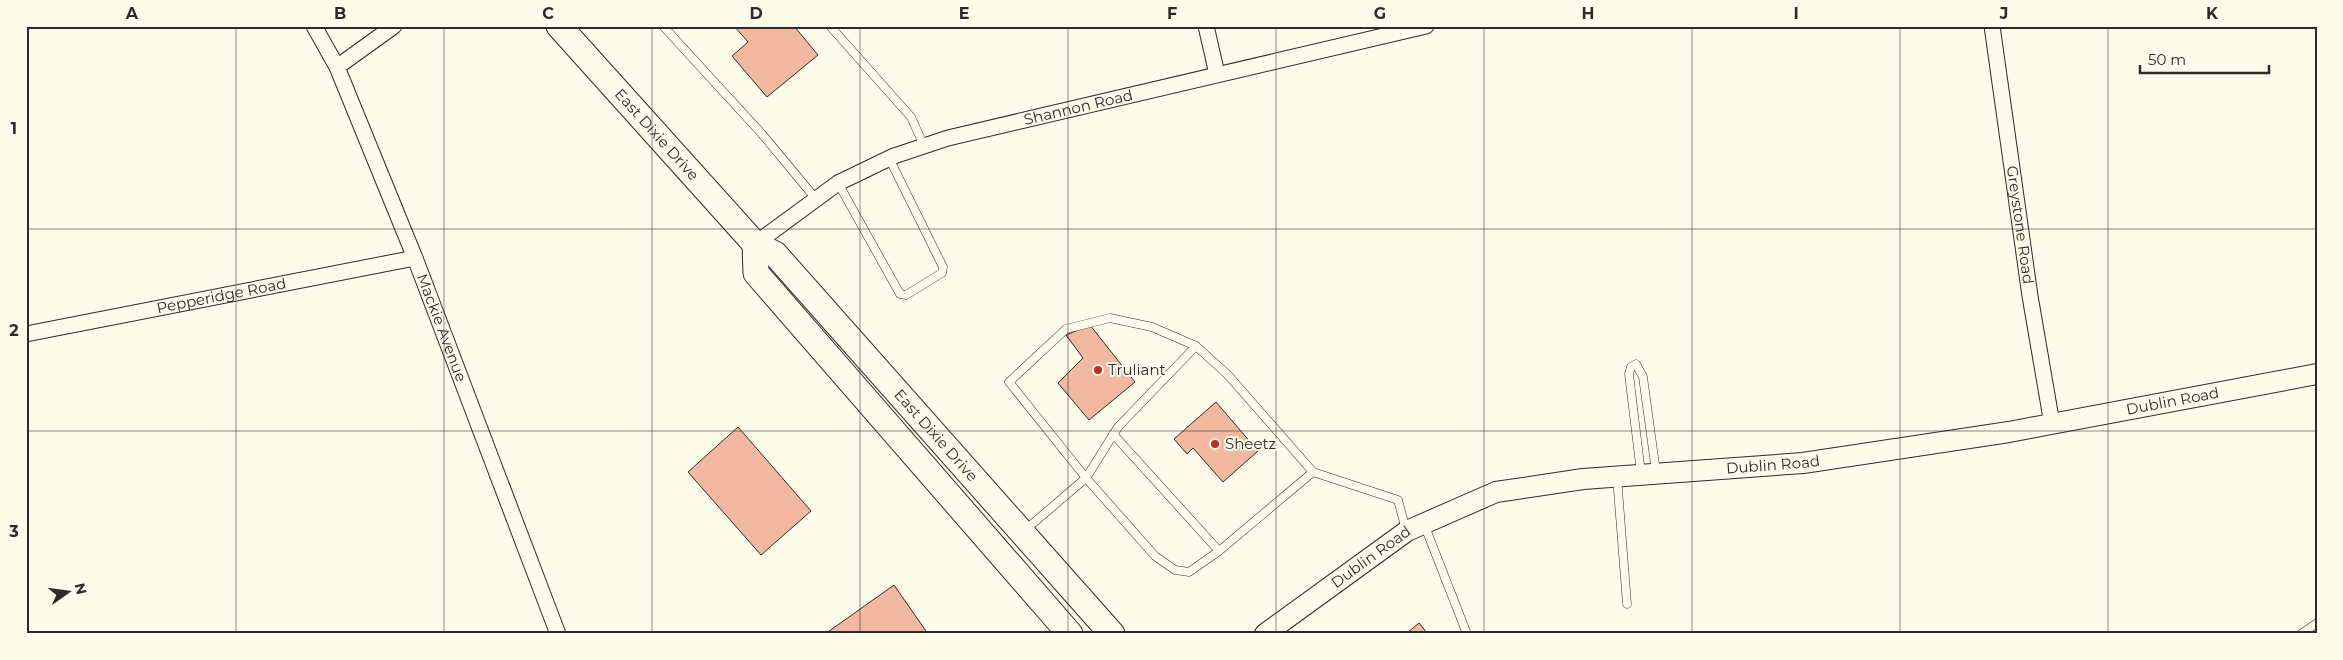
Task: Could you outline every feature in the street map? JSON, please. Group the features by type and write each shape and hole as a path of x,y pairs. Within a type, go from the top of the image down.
{"main road":[{"name":"East Dixie Drive","path":"558,26 755,244 774,254 1112,634"},
{"name":"East Dixie Drive","path":"755,244 756,273 1070,634"}],"street":[{"name":"Mackie Avenue","path":"314,26 337,67 415,258 558,634"},
{"path":"337,67 360,53 394,26"},
{"path":"1206,26 1217,74"},
{"name":"Shannon Road","path":"755,244 838,183 889,158 924,146 1038,115 1426,26"},
{"name":"Greystone Road","path":"1992,26 2030,296 2052,424"},
{"name":"Pepperidge Road","path":"26,334 415,258"},
{"name":"Dublin Road","path":"1265,634 1416,528 1496,492 1583,479 1803,463 2052,424 2317,374"}],"lane":[{"path":"663,26 762,134 816,199"},
{"path":"830,26 911,117 924,146"},
{"path":"838,183 900,294 906,295 942,273 943,267 889,158"},
{"path":"1313,472 1219,551 1189,572 1175,570 1155,556 1086,478 1009,382 1066,329 1110,318 1152,327 1196,346 1228,375 1313,472 1398,500 1416,528 1466,634"},
{"path":"1023,532 1086,478 1114,434 1196,346"},
{"path":"1636,364 1644,377 1649,475 1629,374 1631,367 1636,364"},
{"path":"1114,434 1219,551"},
{"path":"1617,477 1627,604"},
{"path":"2301,634 2317,623"}],"building":[{"path":"734,26 794,26 818,55 767,97 732,56 748,42"},
{"name":"Truliant","path":"1090,325 1135,382 1089,420 1058,383 1083,358 1066,335"},
{"name":"Sheetz","path":"1216,402 1258,451 1223,482 1193,448 1187,454 1174,439"},
{"path":"738,427 811,511 761,555 688,472"},
{"path":"894,585 928,634 825,634"},
{"path":"1419,623 1428,634 1406,634"}],"place":[{"name":"Truliant","path":"1098,370"},
{"name":"Sheetz","path":"1215,444"}]}
